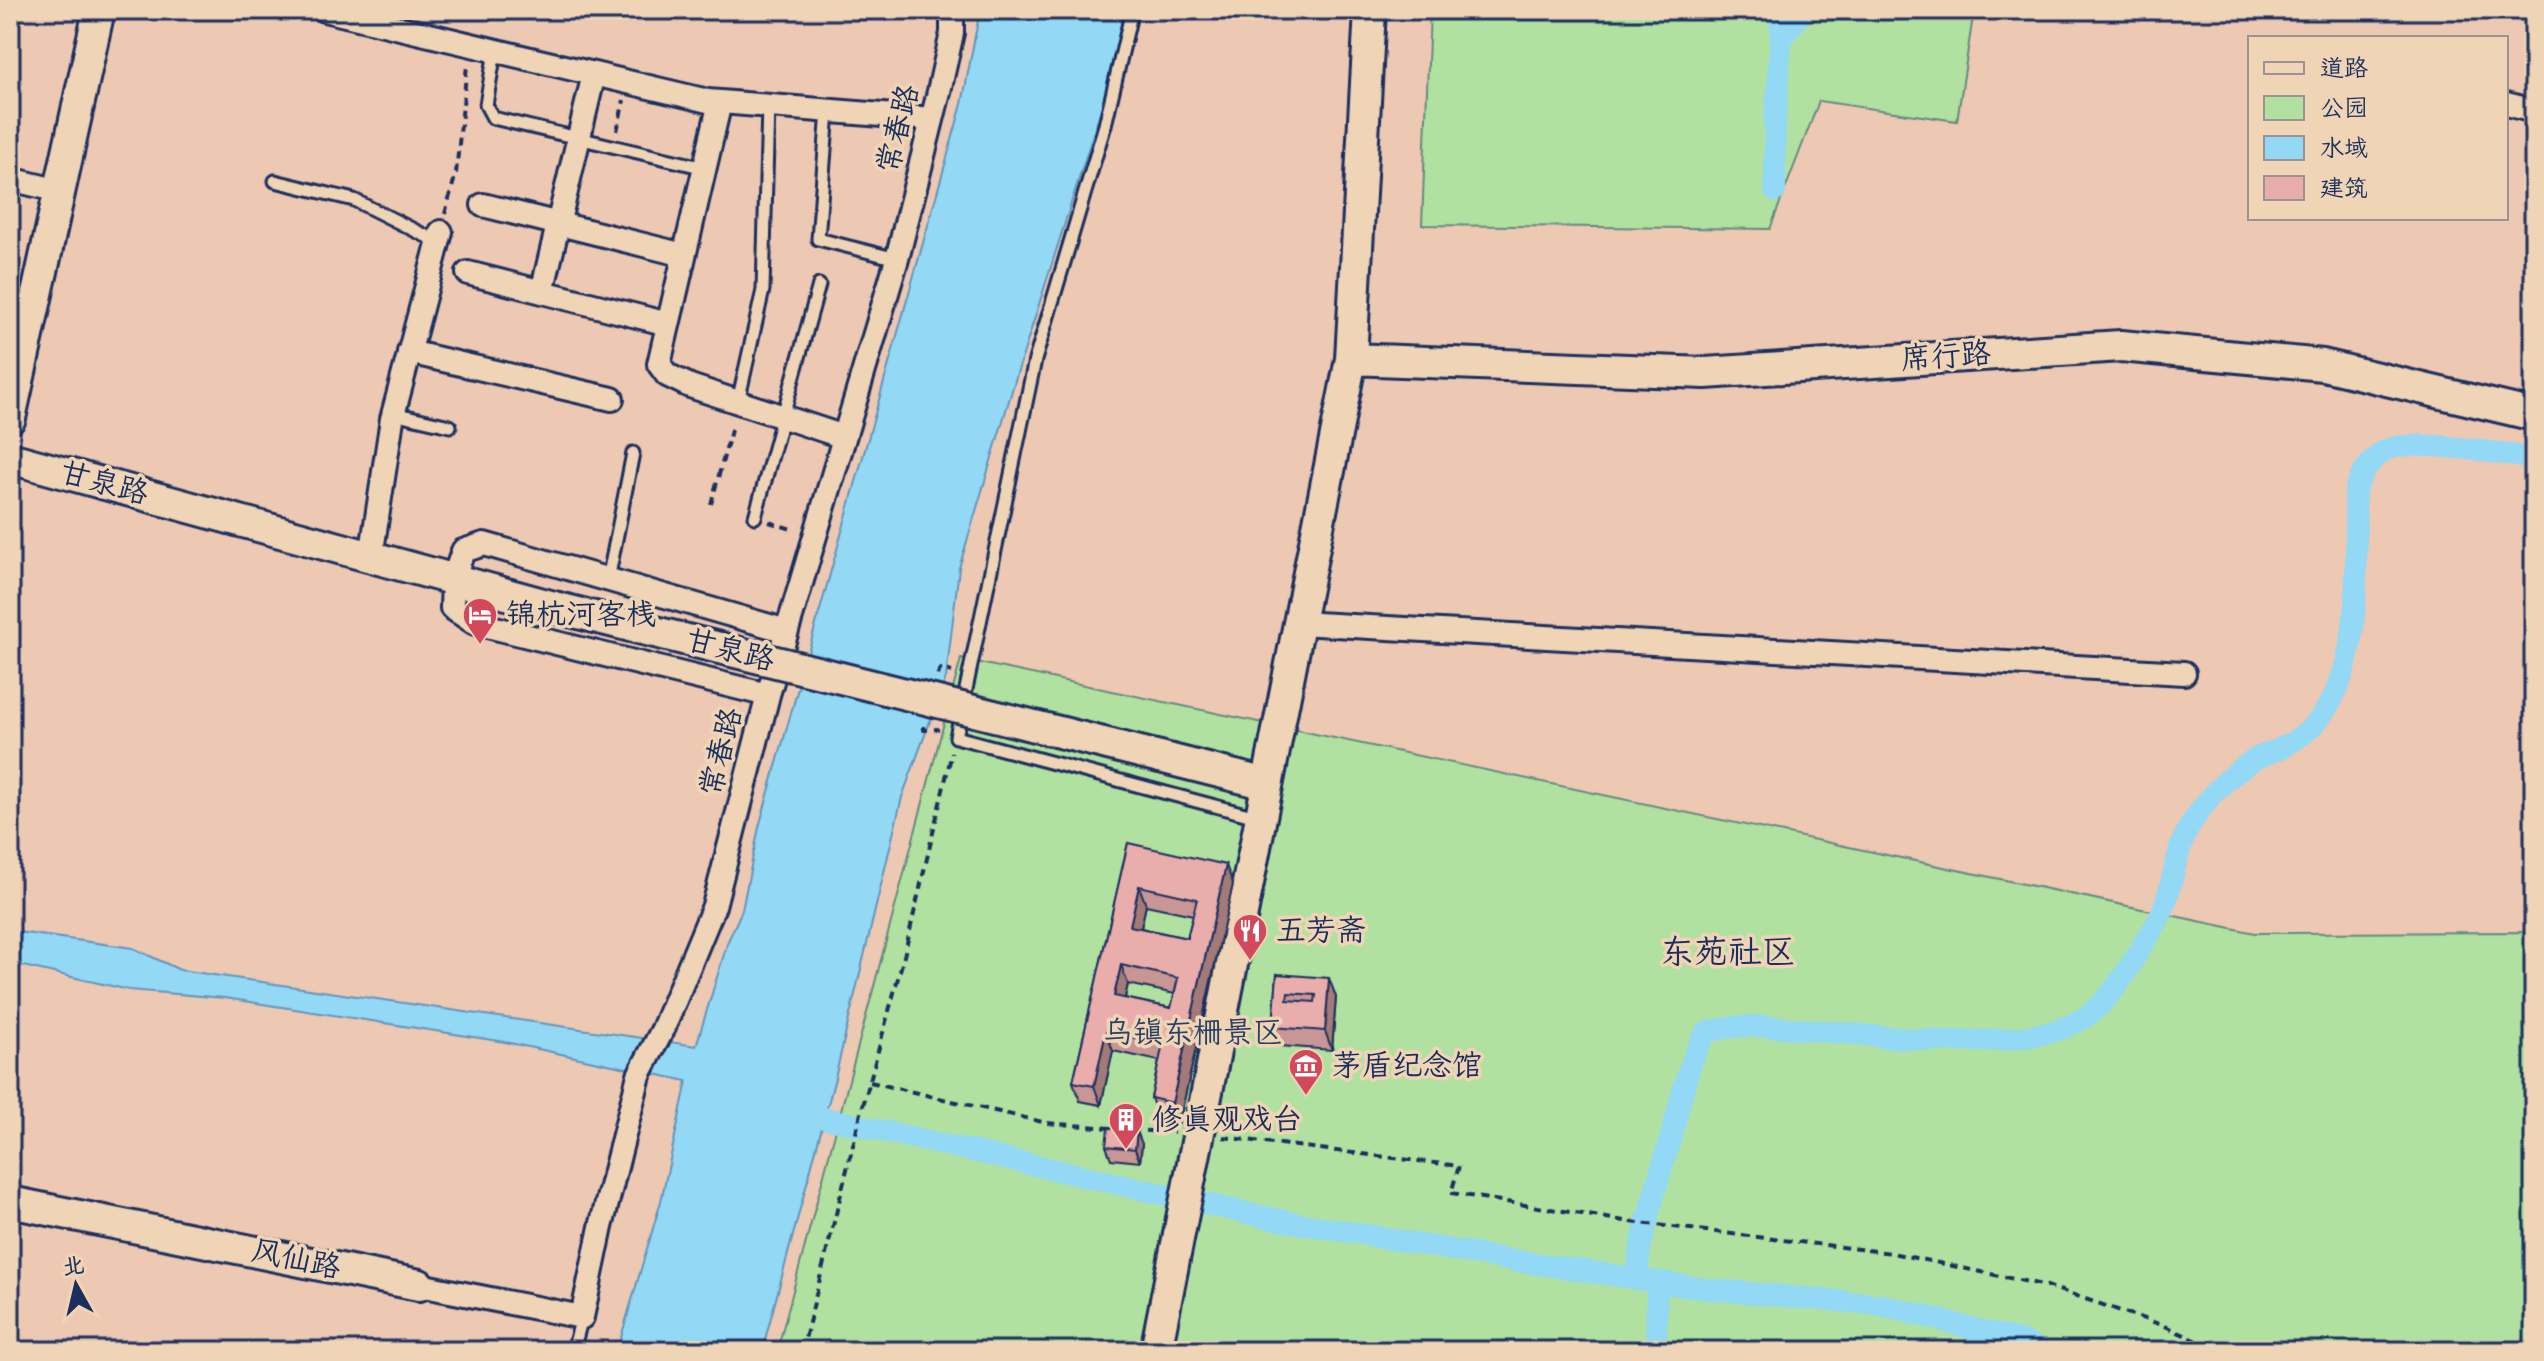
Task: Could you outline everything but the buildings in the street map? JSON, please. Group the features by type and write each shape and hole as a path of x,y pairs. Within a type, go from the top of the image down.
{"street":[{"path":"10,418 24,332 60,191 99,10"},
{"path":"324,10 708,101 932,119"},
{"name":"常春路","path":"582,1317 604,1212 639,1075 663,1029 714,906 768,695 897,259 952,33 952,10"},
{"path":"1156,1351 1351,359 1370,10"},
{"path":"542,292 594,74"},
{"path":"720,102 659,364 667,375 690,386 844,437"},
{"path":"2508,104 2534,111"},
{"path":"10,179 60,191"},
{"path":"483,205 684,255"},
{"path":"371,557 393,413 439,237"},
{"path":"468,273 668,324"},
{"name":"席行路","path":"1351,359 1705,373 2121,346 2323,365 2534,415"},
{"path":"409,352 612,399"},
{"name":"甘泉路","path":"10,458 554,607 1267,784"},
{"path":"768,695 475,623 452,608 453,580 463,551 484,544 787,631"},
{"path":"1299,623 2184,673"},
{"name":"风仙路","path":"10,1202 582,1317"}],"lane":[{"path":"1132,10 1105,125 1035,360 956,737 1261,818"},
{"path":"495,51 486,105 493,118 705,168"},
{"path":"738,402 763,290 768,106"},
{"path":"828,111 818,239 897,259"},
{"path":"275,181 354,200 439,237"},
{"path":"755,517 819,285"},
{"path":"393,413 450,426"},
{"path":"608,581 633,453"},
{"path":"573,1351 582,1317"}],"path":[{"path":"439,237 456,173 468,44"},
{"path":"614,146 628,82"},
{"path":"711,504 738,402"},
{"path":"755,517 815,536"},
{"path":"802,1351 904,956 956,737"},
{"path":"870,1082 1047,1123 1198,1134 1459,1166 1451,1193 1631,1222 1892,1253 2047,1286 2165,1326 2219,1351"}],"green space":[{"path":"1430,10 1974,10 1957,121 1819,101 1770,229 1422,225"},
{"name":"乌镇东栅景区","path":"961,659 2255,933 2534,932 2534,1351 777,1351"}],"water":[{"path":"980,10 1126,10 1109,100 1101,109 959,568 946,678 902,797 834,1082 762,1351 617,1351 661,1201 687,1081 505,1042 225,998 129,990 10,963 10,931 133,948 180,970 696,1046 728,941 742,910 759,827 962,104"}],"waterway":[{"path":"1775,191 1780,10"},
{"path":"1781,40 1804,10"},
{"path":"1636,1279 1646,1225 1685,1082 1706,1032 1763,1026 1965,1041 2050,1032 2081,1020 2114,990 2157,922 2182,842 2205,804 2243,767 2302,735 2333,698 2345,667 2354,618 2355,491 2370,464 2384,451 2412,446 2456,448 2534,459"},
{"path":"798,1112 1269,1218 1510,1260 1706,1289 1882,1305 2024,1342 2044,1351"},
{"path":"1656,1351 1657,1282"}],"place":[{"name":"锦杭河客栈","path":"480,646"},
{"name":"五芳斋","path":"1250,962"},
{"name":"茅盾纪念馆","path":"1306,1097"},
{"name":"修真观戏台","path":"1126,1151"}],"district":[{"name":"东苑社区","path":"1728,953"}]}
